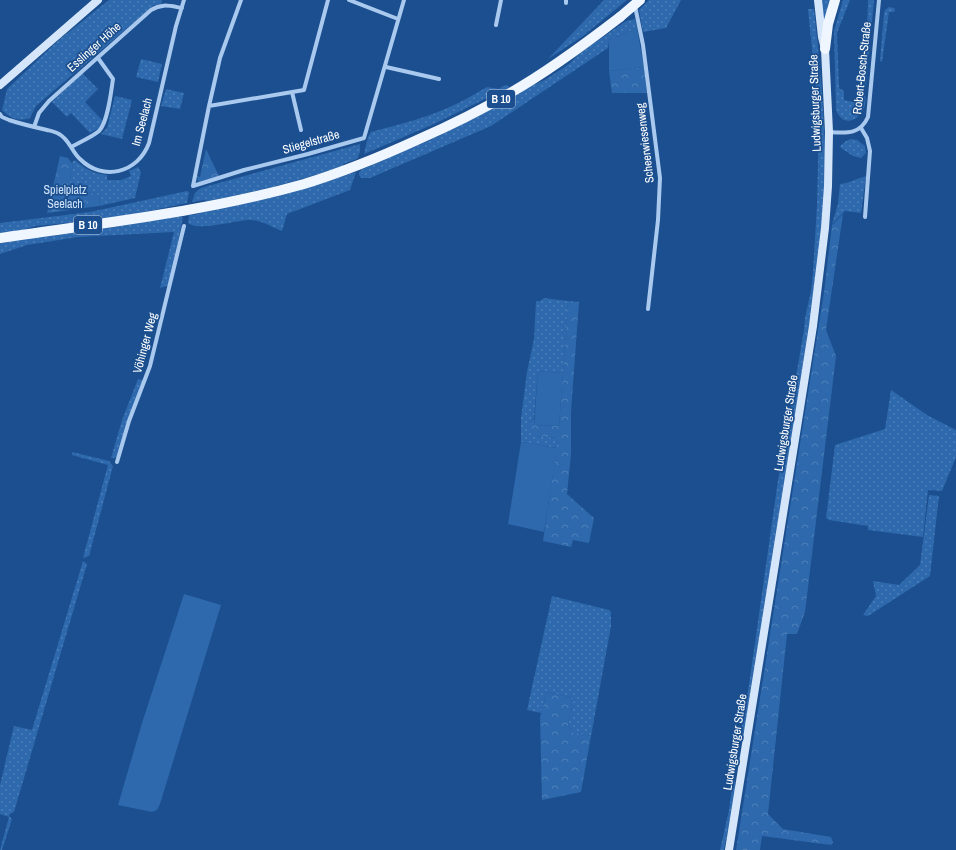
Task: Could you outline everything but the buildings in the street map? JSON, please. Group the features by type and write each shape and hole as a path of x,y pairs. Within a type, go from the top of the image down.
{"main road":[{"path":"0,85 98,0"},
{"name":"B 10","path":"0,238 200,208 261,195 305,183 370,161 394,152 466,118 510,93 556,64 620,17 640,0"},
{"name":"Ludwigsburger Straße","path":"729,849 812,326 825,228 830,132 824,49 818,0"},
{"path":"824,49 828,24 835,0"}],"street":[{"name":"Im Seelach","path":"0,114 5,119 59,134 71,146 81,160 92,169 113,172 129,168 142,157 149,143 184,0"},
{"path":"241,0 220,58 209,106 304,90 328,0"},
{"path":"349,0 398,19"},
{"name":"Stiegelstraße","path":"209,106 193,186 244,170 364,138 386,67 404,0"},
{"path":"496,25 501,0"},
{"name":"Scheerwiesenweg","path":"634,0 643,45 660,178 658,220 648,309"},
{"name":"Robert-Bosch-Straße","path":"830,132 853,132 861,128 868,117 879,0"},
{"name":"Esslinger Höhe","path":"34,127 42,108 152,10 158,6 182,8"},
{"path":"71,146 99,131 105,121 113,79 98,58"},
{"path":"386,67 439,79"},
{"path":"292,92 301,130"},
{"path":"861,128 867,138 870,151 865,217"},
{"name":"Vöhinger Weg","path":"117,462 129,421 150,366 184,226"}],"green space":[{"path":"109,0 162,0 161,4 154,5 36,106 30,118 22,120 11,117 5,113 2,110 7,89 60,39"},
{"path":"604,0 627,0 583,36 548,59"},
{"path":"649,0 681,0 666,28 643,32 639,10"},
{"path":"818,0 835,0 825,49"},
{"path":"843,0 850,0 837,33 839,88 844,91 844,100 862,104 864,93 866,100 861,113 857,118 851,120 846,120 840,117 836,110 834,31"},
{"path":"868,0 874,0 865,85"},
{"path":"889,7 894,8 895,10 894,12 889,12 882,62 880,61 884,13"},
{"path":"808,9 814,9 821,80 825,152 824,198 819,261 746,725 740,741 735,776 735,795 724,850 720,850 729,810 736,759 749,685 778,480 813,272 817,205 819,121"},
{"path":"635,19 637,28 609,40 608,48 491,126 370,178 361,178 359,175 359,172 363,169 439,136 531,86 545,80 569,64 580,53 626,21"},
{"path":"637,28 644,67 609,71 609,40"},
{"path":"141,59 162,64 158,82 136,77"},
{"path":"644,67 647,93 612,93 609,71"},
{"path":"82,73 98,89 85,102 103,121 99,128 90,133 71,113 67,117 52,102"},
{"path":"505,85 509,86 509,88 434,124 364,154 368,137 371,132 435,113 458,103 487,87 499,89"},
{"path":"166,89 184,93 180,109 161,106"},
{"path":"115,96 132,100 122,139 101,134 107,128"},
{"path":"851,139 857,140 865,146 866,153 861,158 853,156 841,148 840,146"},
{"path":"360,144 360,152 357,159 343,164 343,166 293,182 225,198 192,202 195,193 201,188"},
{"path":"206,149 219,176 198,182 197,176 200,177"},
{"name":"Spielplatz Seelach","path":"60,156 68,158 73,165 69,184 100,196 99,206 47,213"},
{"path":"75,160 82,166 98,174 107,175 107,180 121,180 131,176 129,171 138,167 141,172 135,198 99,206 100,196 69,184 73,165 71,163"},
{"path":"356,172 350,190 287,214 282,231 254,220 243,220 209,226 193,225 188,223 189,215 199,214 199,212 278,195"},
{"path":"866,176 861,213 845,211 832,224 838,204 840,184"},
{"path":"187,191 189,192 187,203 134,214 78,222 35,226 23,230 0,234 0,223 90,212"},
{"path":"843,214 826,330 836,356 805,612 797,634 787,634 768,814 783,829 831,837 833,843 831,845 762,836 760,850 736,850 824,292 832,225"},
{"path":"169,217 183,217 169,285 160,288 174,232 78,237 27,245 0,254 0,242"},
{"path":"544,298 568,301 563,373 538,371 534,418 529,423 529,430 535,436 558,438 557,448 521,442 521,418 527,372 534,339 536,301 540,301"},
{"path":"568,301 579,302 571,412 571,454 567,494 594,518 589,543 573,540 571,547 543,541 558,438 535,436 528,430 529,423 534,418 534,425 559,426"},
{"path":"538,371 563,373 559,426 534,425"},
{"path":"138,379 143,380 129,416 117,457 111,458 122,420"},
{"path":"891,390 927,415 956,430 956,457 942,491 928,490 923,537 868,530 868,526 829,520 826,518 835,445 885,429"},
{"path":"521,442 557,448 544,532 508,524"},
{"path":"72,452 109,461 113,466 89,556 83,558 108,465 72,455"},
{"path":"929,495 939,496 930,576 868,616 863,615 876,596 873,581 899,585 920,565"},
{"path":"83,561 87,564 14,812 9,816 12,819 2,850 0,850 9,817 0,814 0,785 14,726 32,730"},
{"path":"184,594 221,605 160,804 157,810 152,812 118,805 142,723"},
{"path":"552,596 609,610 611,612 611,626 591,736 572,732 568,725 574,698 547,692 541,713 527,710"},
{"path":"547,692 574,698 568,725 572,732 591,736 581,792 542,800 540,717"}]}
